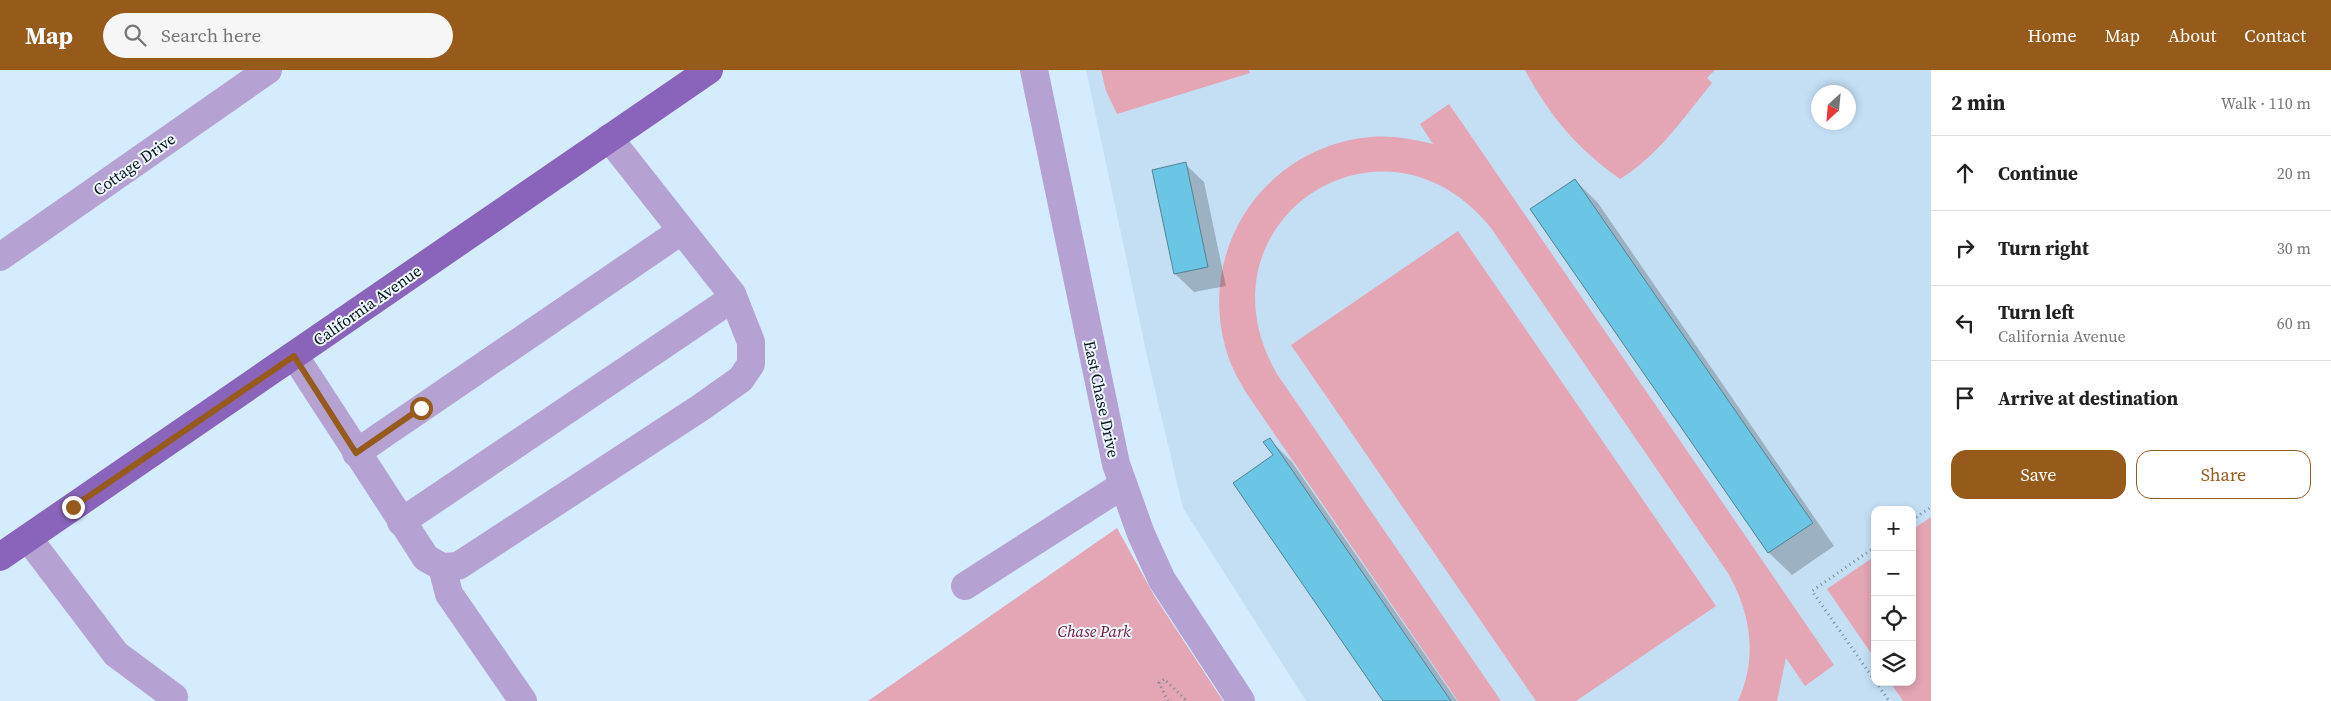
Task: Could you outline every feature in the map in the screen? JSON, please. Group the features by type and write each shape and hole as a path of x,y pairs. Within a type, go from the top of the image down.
{"main road":[{"name":"California Avenue","path":"0,557 709,70"}],"street":[{"name":"Cottage Drive","path":"2,252 268,70"},
{"name":"East Chase Drive","path":"1034,70 1116,464 1140,534 1162,580 1241,701"},
{"path":"294,356 426,558 442,567 458,566 741,379 751,364 751,342 733,298 609,138"},
{"path":"356,453 681,231"},
{"path":"401,522 733,298"},
{"path":"965,586 1123,485"},
{"path":"28,538 116,654 173,699"},
{"path":"442,567 449,594 523,701"}],"path":[{"path":"1916,517 1931,507"},
{"path":"1871,550 1812,591 1871,675"},
{"path":"1168,701 1159,683 1164,679 1187,701"},
{"path":"1878,686 1889,701"}],"shaded area":[{"path":"1086,70 1931,70 1931,701 1306,701 1183,508 1149,365"}],"green space":[{"path":"1101,70 1249,70 1250,73 1117,114 1106,91"},
{"path":"1525,70 1715,70 1707,78 1712,83 1670,135 1634,170 1620,179 1591,155 1566,130 1544,102"},
{"path":"1449,104 1834,665 1805,686 1786,658 1777,701 1738,701 1748,668 1749,636 1742,604 1728,573 1491,228 1447,189 1400,173 1353,175 1311,194 1278,226 1259,268 1257,319 1277,374 1501,701 1458,701 1247,394 1234,371 1225,346 1219,310 1221,275 1231,242 1246,211 1268,185 1294,163 1326,147 1361,138 1379,136 1406,138 1433,144 1420,124"},
{"path":"1458,231 1716,606 1576,701 1536,701 1291,345"},
{"path":"1931,517 1931,701 1903,701 1893,686 1916,686 1916,527"},
{"name":"Chase Park","path":"1117,528 1155,597 1223,701 868,701"},
{"path":"1871,559 1871,653 1827,589"}],"building":[{"path":"1186,162 1208,267 1174,274 1152,170"},
{"path":"1575,179 1813,523 1768,553 1530,209"},
{"path":"1270,438 1451,701 1383,701 1233,483 1273,455 1263,442"}],"route":[{"path":"73,507 294,356 356,453 421,408"}]}
